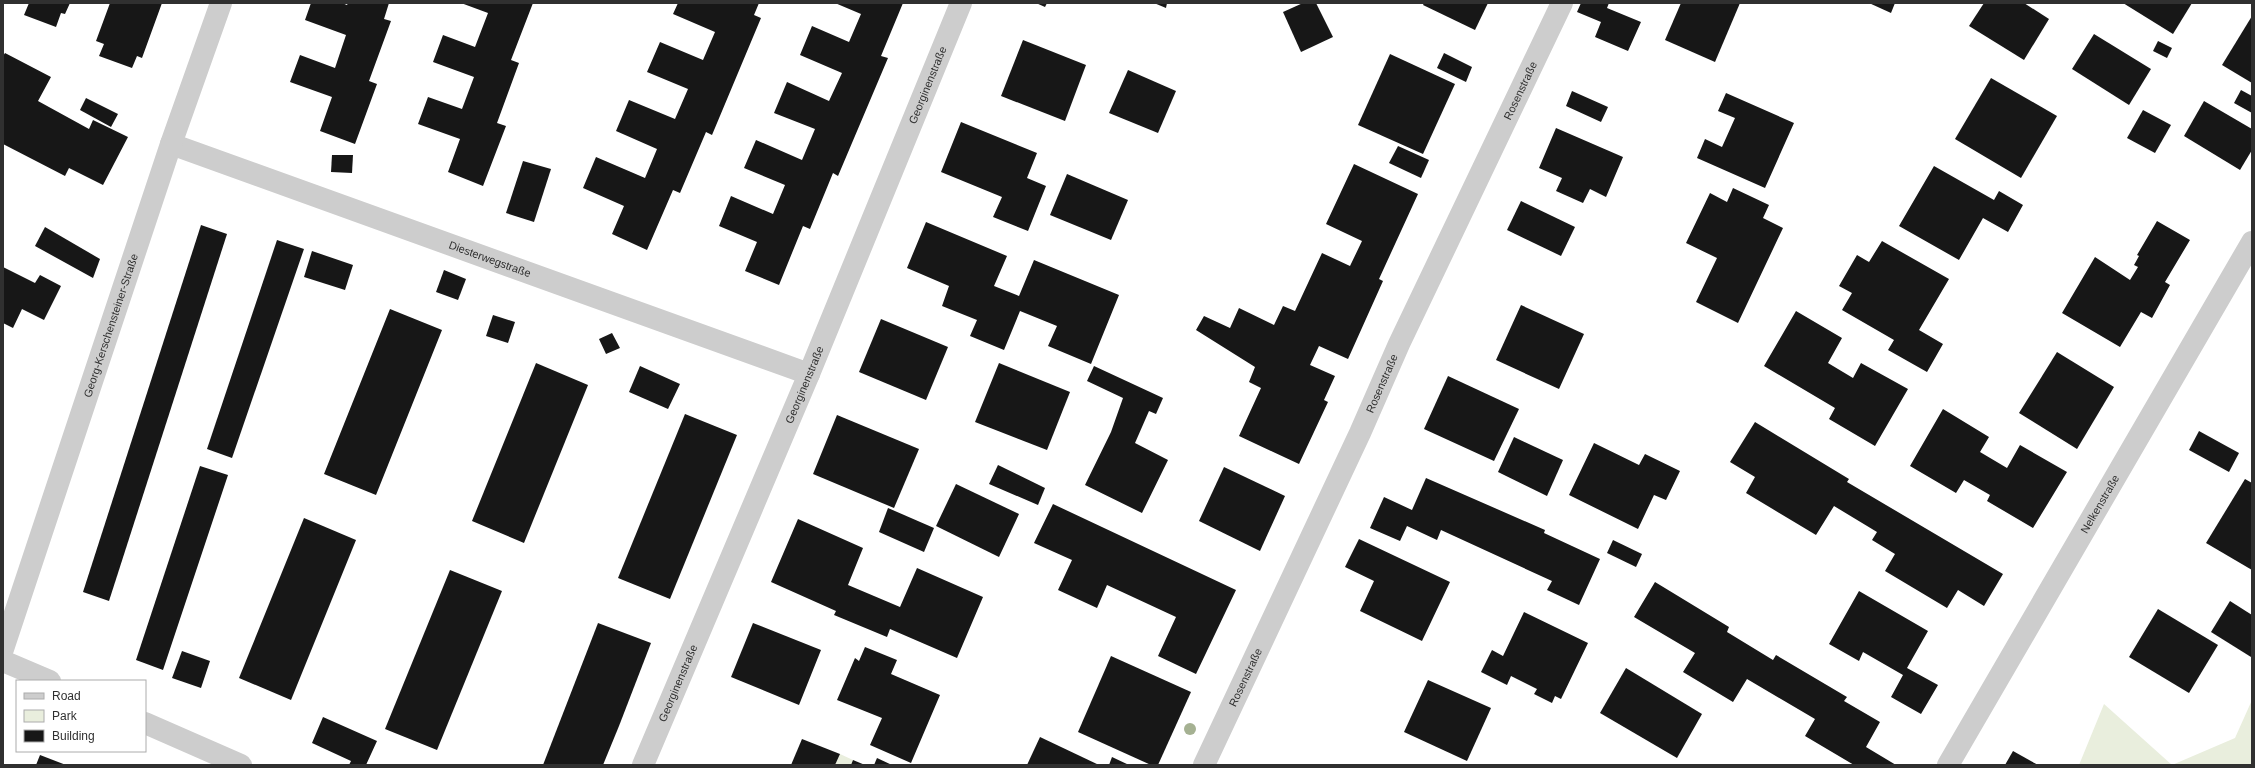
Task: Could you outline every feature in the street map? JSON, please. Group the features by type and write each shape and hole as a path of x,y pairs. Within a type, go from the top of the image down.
{"street":[{"name":"Georg-Kerschensteiner-Straße","path":"3,649 8,612 221,3"},
{"name":"Georginenstraße","path":"643,765 809,374 960,3"},
{"name":"Rosenstraße","path":"1204,765 1360,433 1399,344 1562,3"},
{"name":"Diesterwegstraße","path":"171,144 809,374"},
{"name":"Nelkenstraße","path":"1948,765 2252,242"},
{"path":"3,660 48,680"},
{"path":"146,723 241,765"}],"green space":[{"path":"2252,700 2252,765 2172,765 2235,738"},
{"path":"2104,704 2172,765 2079,765"},
{"path":"840,754 853,760 851,765 835,765"}],"building":[{"path":"29,3 70,3 65,14 61,13 56,27 24,15"},
{"path":"110,3 162,3 142,58 137,56 132,68 99,56 104,44 96,41"},
{"path":"311,3 342,3 347,5 348,3 389,3 384,19 391,21 369,81 377,84 355,144 320,131 332,97 290,82 300,55 335,68 346,35 305,20"},
{"path":"461,3 533,3 511,60 519,63 497,123 506,126 483,186 448,172 460,139 418,124 428,97 462,109 474,77 433,62 443,35 475,47 488,13"},
{"path":"678,3 759,3 754,15 761,18 712,135 706,132 680,193 673,190 647,250 612,234 624,206 583,188 596,157 645,178 657,149 616,131 629,100 675,119 688,89 647,72 660,42 703,60 715,32 673,14"},
{"path":"835,3 903,3 881,56 888,58 838,176 833,173 810,229 803,226 779,285 745,271 757,242 719,226 731,196 773,214 785,185 744,168 756,140 802,160 815,129 774,113 787,82 829,101 842,73 800,55 812,26 849,42 861,14"},
{"path":"1036,3 1047,3 1045,7"},
{"path":"1154,3 1167,3 1166,8"},
{"path":"1303,3 1316,3 1333,37 1301,52 1283,12"},
{"path":"1424,3 1488,3 1475,30 1423,5"},
{"path":"1581,3 1609,3 1607,8 1641,22 1628,51 1595,37 1601,22 1577,12"},
{"path":"1681,3 1740,3 1715,62 1665,40"},
{"path":"1869,3 1895,3 1891,13"},
{"path":"1984,3 2024,3 2049,19 2024,60 1969,26"},
{"path":"2123,3 2192,3 2173,34"},
{"path":"2252,16 2252,83 2222,65"},
{"path":"2094,34 2151,69 2129,105 2072,69"},
{"path":"1023,40 1086,65 1065,121 1001,96"},
{"path":"2158,41 2172,48 2167,58 2153,51"},
{"path":"5,53 51,77 38,101 89,129 93,120 128,137 103,185 69,168 65,176 3,144 3,56"},
{"path":"1444,53 1472,67 1466,82 1437,68"},
{"path":"1390,54 1455,84 1423,154 1358,125"},
{"path":"1128,70 1176,91 1158,133 1109,113"},
{"path":"1991,78 2057,116 2021,178 1955,139"},
{"path":"2241,90 2252,96 2252,113 2234,103"},
{"path":"1572,91 1608,107 1601,122 1566,106"},
{"path":"1726,93 1794,123 1765,188 1697,158 1705,139 1722,147 1735,118 1718,111"},
{"path":"86,98 118,114 111,127 80,110"},
{"path":"2204,101 2252,129 2252,150 2240,170 2184,136"},
{"path":"2143,110 2171,125 2155,153 2127,138"},
{"path":"961,122 1037,153 1027,178 1046,186 1028,231 993,217 1002,197 941,172"},
{"path":"1556,128 1623,157 1606,197 1590,189 1583,203 1556,191 1562,178 1539,168"},
{"path":"1398,146 1429,160 1421,178 1389,163"},
{"path":"332,155 353,155 352,173 331,172"},
{"path":"523,161 551,169 534,222 506,213"},
{"path":"1354,164 1418,194 1379,279 1383,281 1348,359 1319,346 1310,365 1335,376 1324,400 1328,402 1299,464 1239,436 1261,388 1249,382 1255,367 1196,330 1204,316 1230,328 1239,308 1274,325 1283,306 1295,311 1322,253 1350,266 1362,241 1326,224"},
{"path":"1934,166 1994,200 1999,191 2023,205 2008,232 1983,218 1959,260 1899,226"},
{"path":"1067,174 1128,200 1111,240 1050,215"},
{"path":"1733,188 1769,205 1763,218 1783,228 1738,323 1696,302 1717,258 1686,243 1710,193 1727,202"},
{"path":"1521,201 1575,227 1561,256 1507,230"},
{"path":"2157,221 2190,240 2165,282 2170,285 2152,318 2141,312 2120,347 2062,313 2095,257 2130,280 2138,267 2134,265 2139,256 2137,255"},
{"path":"926,222 1007,256 994,286 1019,296 1034,260 1119,295 1091,364 1048,346 1057,326 1020,311 1004,350 970,336 977,320 942,306 949,286 907,268"},
{"path":"201,225 227,234 109,601 83,592"},
{"path":"45,227 100,259 93,278 35,246"},
{"path":"277,240 304,249 232,458 207,449"},
{"path":"1882,241 1949,279 1919,330 1943,344 1927,372 1888,350 1894,340 1842,310 1852,293 1839,286 1857,255 1869,262"},
{"path":"312,251 353,265 345,290 304,277"},
{"path":"3,267 35,283 40,275 61,286 44,320 22,309 13,328 3,323"},
{"path":"444,270 466,279 458,300 436,292"},
{"path":"1521,305 1584,334 1559,389 1496,360"},
{"path":"390,309 442,330 376,495 324,474"},
{"path":"1796,311 1842,338 1828,363 1853,378 1861,363 1908,389 1875,446 1829,419 1835,408 1764,366"},
{"path":"493,315 515,322 508,343 486,336"},
{"path":"881,319 948,347 926,400 859,372"},
{"path":"612,333 620,348 606,354 599,339"},
{"path":"2057,352 2114,387 2077,449 2019,413"},
{"path":"536,363 588,385 524,543 472,521"},
{"path":"999,363 1070,392 1047,450 975,422"},
{"path":"640,366 680,384 668,409 629,392"},
{"path":"1094,366 1163,398 1156,414 1149,411 1135,443 1168,460 1142,513 1085,485 1111,432 1123,398 1087,381"},
{"path":"1448,376 1519,409 1494,461 1424,429"},
{"path":"1943,409 1989,437 1980,452 2007,468 2020,445 2067,472 2033,528 1987,501 1990,495 1964,480 1956,493 1910,466"},
{"path":"685,414 737,435 670,599 618,578"},
{"path":"837,415 919,449 894,508 813,474"},
{"path":"1755,422 1849,479 1847,482 2003,574 1984,606 1958,590 1947,608 1885,571 1895,554 1872,540 1877,532 1834,506 1816,535 1746,493 1755,477 1730,462"},
{"path":"2199,431 2239,453 2229,472 2189,450"},
{"path":"1514,437 1563,460 1547,496 1498,472"},
{"path":"1594,443 1639,465 1645,454 1680,471 1666,500 1654,495 1638,529 1569,495"},
{"path":"998,465 1045,488 1038,505 989,484"},
{"path":"200,466 228,475 163,670 136,660"},
{"path":"1224,467 1285,496 1260,551 1199,521"},
{"path":"1426,478 1545,530 1544,533 1600,559 1579,605 1547,590 1552,581 1441,530 1437,540 1407,526 1400,541 1370,528 1384,497 1412,510"},
{"path":"2245,479 2252,483 2252,570 2206,543"},
{"path":"956,484 1019,514 999,557 936,526"},
{"path":"1053,504 1236,590 1196,674 1158,656 1176,617 1107,585 1097,608 1058,590 1072,560 1034,543"},
{"path":"888,508 934,528 924,552 879,532"},
{"path":"304,518 356,540 291,700 239,678"},
{"path":"798,519 863,548 848,585 900,607 917,568 983,597 957,658 890,629 887,637 834,615 836,611 771,582"},
{"path":"1359,539 1450,582 1422,641 1360,611 1374,581 1345,567"},
{"path":"1613,540 1642,554 1636,567 1607,553"},
{"path":"450,570 502,591 437,750 385,729"},
{"path":"1655,582 1729,627 1727,632 1773,660 1776,655 1847,697 1844,701 1880,722 1866,747 1896,765 1854,765 1805,736 1815,719 1747,679 1733,702 1683,672 1695,653 1634,617"},
{"path":"1859,591 1928,631 1907,668 1938,685 1921,714 1891,697 1903,675 1863,652 1859,661 1829,644"},
{"path":"2230,601 2252,615 2251,657 2211,632"},
{"path":"2158,609 2218,645 2189,693 2129,657"},
{"path":"1524,612 1588,643 1561,699 1555,696 1552,703 1534,694 1537,689 1511,676 1507,685 1481,672 1492,650 1503,656"},
{"path":"598,623 651,643 619,726 603,765 543,765"},
{"path":"753,623 821,650 799,705 731,677"},
{"path":"865,647 897,660 891,674 940,695 911,763 870,745 882,718 837,700 855,658 859,661"},
{"path":"182,651 210,661 201,688 172,678"},
{"path":"1111,656 1191,692 1158,765 1151,765 1078,732"},
{"path":"1626,668 1702,714 1677,758 1600,713"},
{"path":"1428,680 1491,708 1467,761 1404,732"},
{"path":"323,717 377,741 366,765 349,765 351,761 312,743"},
{"path":"1040,737 1099,765 1027,765"},
{"path":"802,739 840,754 835,765 791,765"},
{"path":"2013,751 2038,765 2005,765"},
{"path":"40,755 66,765 36,765"},
{"path":"1112,757 1129,765 1109,765"},
{"path":"877,758 892,765 874,765"},
{"path":"853,760 865,765 851,765"}]}
